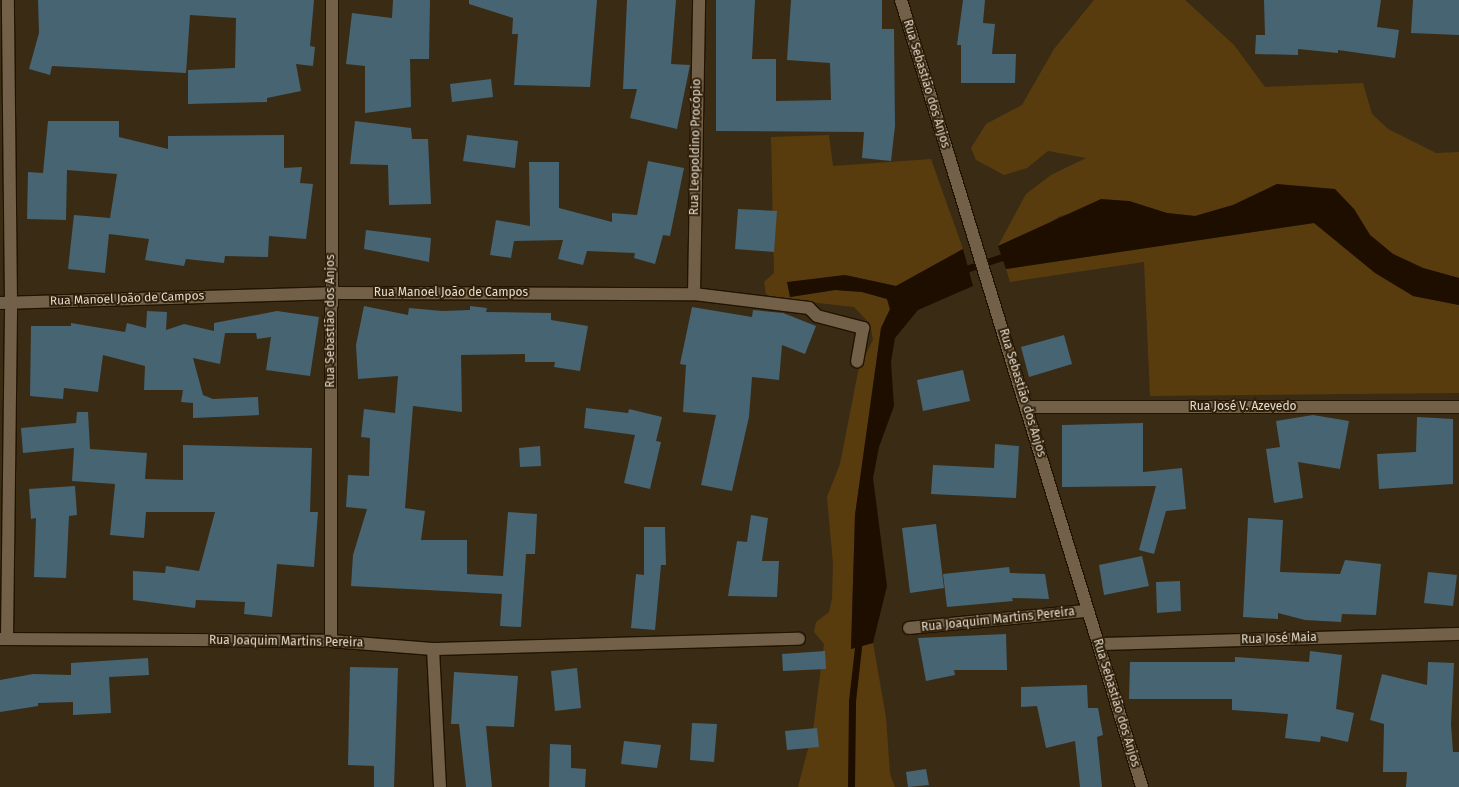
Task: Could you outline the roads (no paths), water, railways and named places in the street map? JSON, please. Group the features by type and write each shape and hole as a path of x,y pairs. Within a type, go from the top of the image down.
{"street":[{"path":"3,639 8,0"},
{"name":"Rua Sebastião dos Anjos","path":"331,641 330,293 332,0"},
{"name":"Rua Leopoldino Procópio","path":"694,294 699,0"},
{"name":"Rua Sebastião dos Anjos","path":"901,0 984,276 1027,407 1087,611 1099,644 1142,787"},
{"name":"Rua Manoel João de Campos","path":"5,302 330,293 694,294 809,308 817,316 863,328 858,361"},
{"name":"Rua José V. Azevedo","path":"1027,407 1459,407"},
{"name":"Rua Joaquim Martins Pereira","path":"909,628 1087,611"},
{"name":"Rua José Maia","path":"1099,644 1459,634"},
{"name":"Rua Joaquim Martins Pereira","path":"3,639 331,641 433,649 799,639"},
{"path":"433,649 440,787"}],"waterway":[{"path":"960,271 1011,254"},
{"path":"851,787 852,701 859,639"}]}
